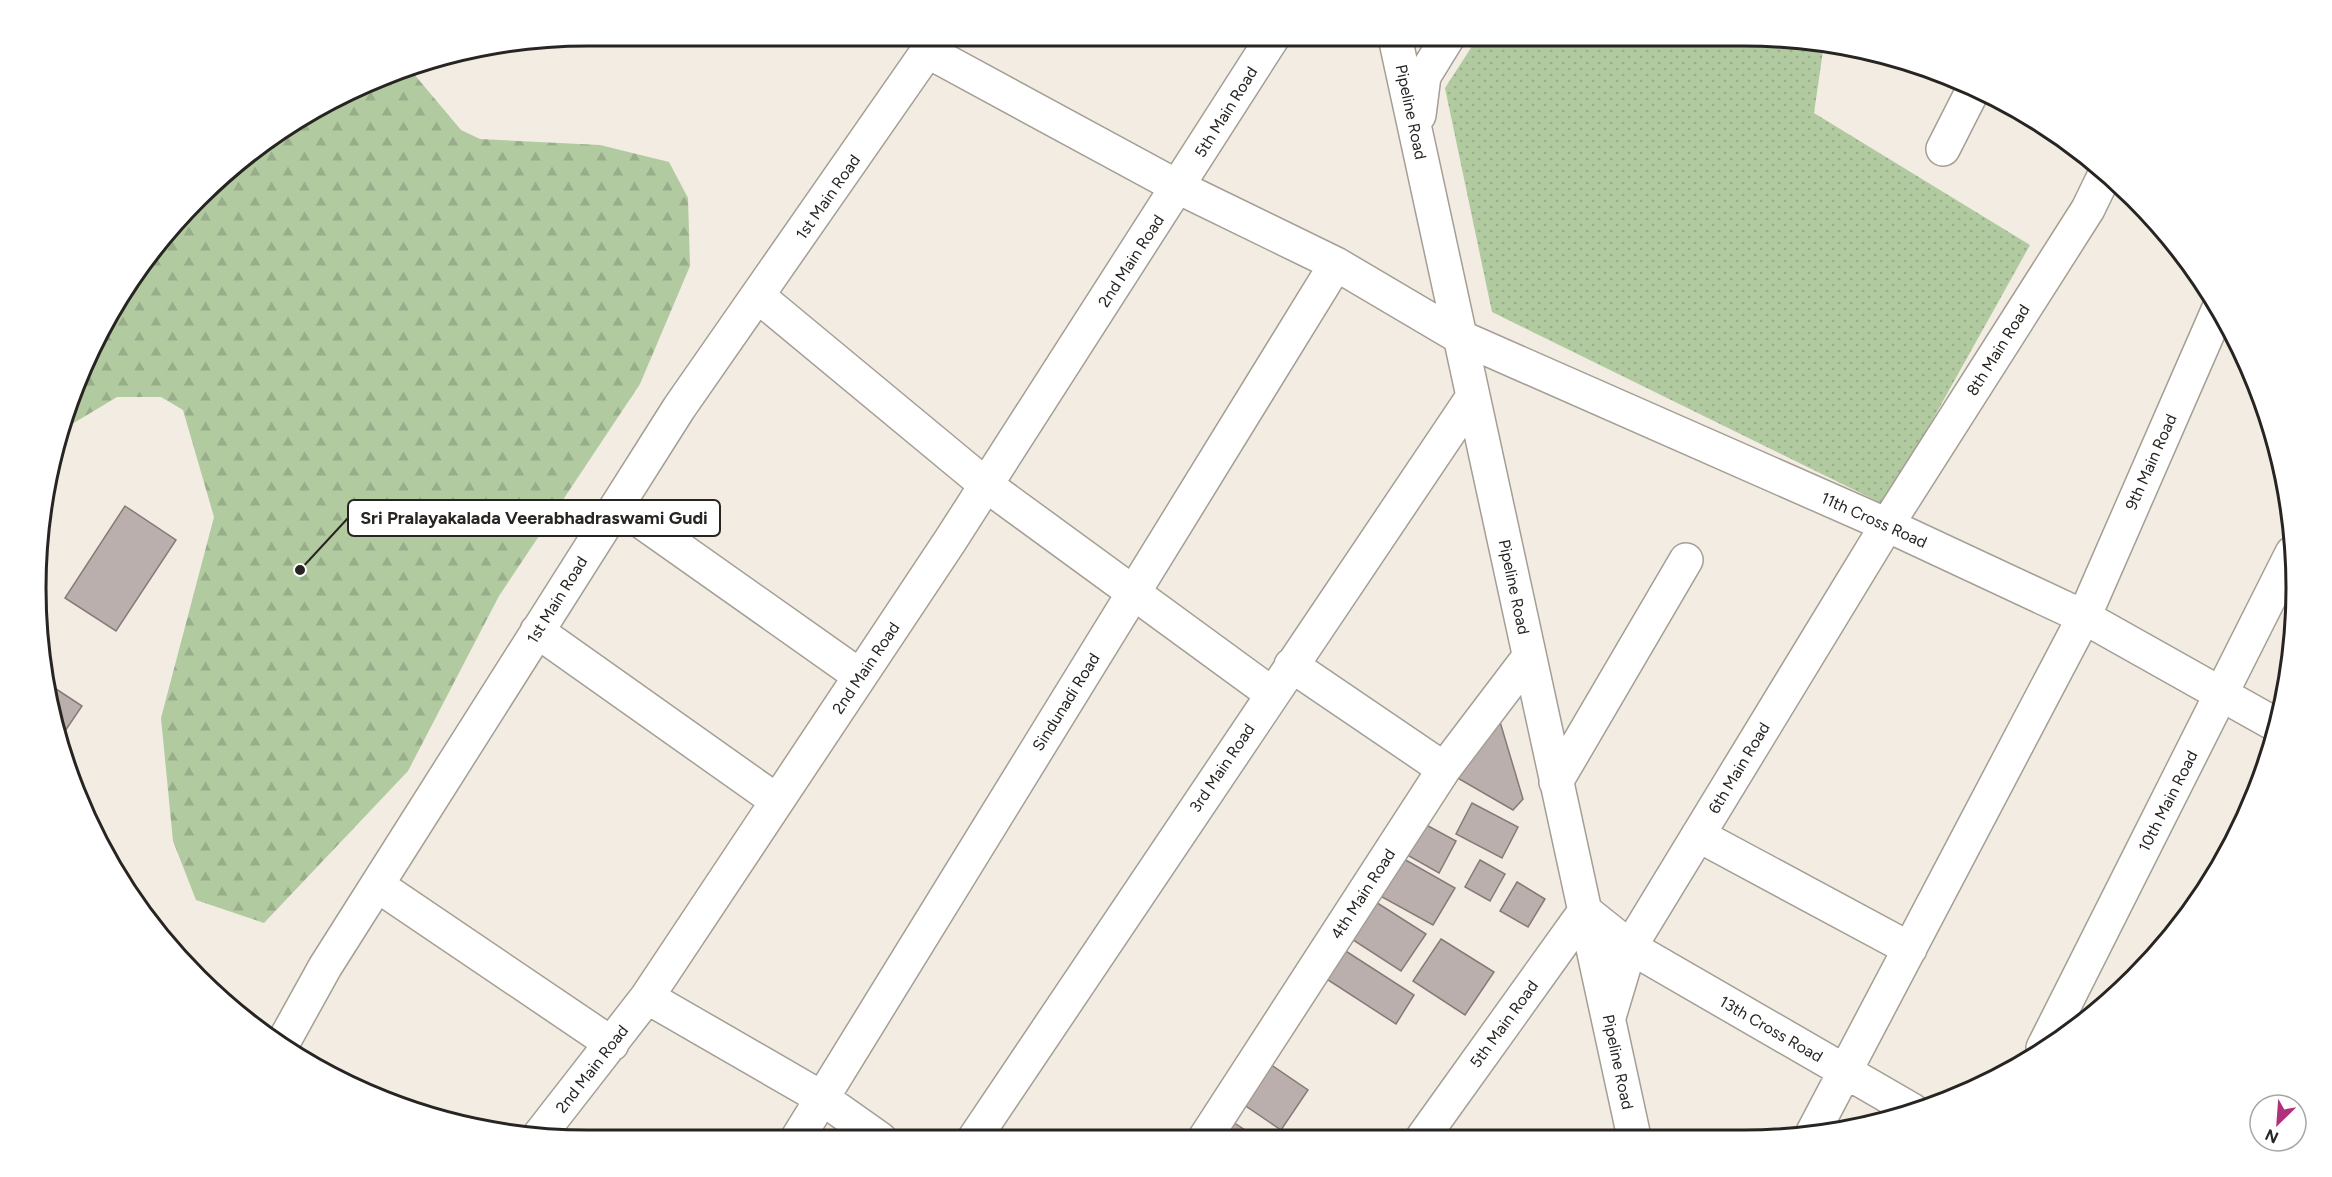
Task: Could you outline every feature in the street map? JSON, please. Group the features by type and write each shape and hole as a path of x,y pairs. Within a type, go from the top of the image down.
{"street":[{"name":"1st Main Road","path":"286,1038 325,967 376,885 679,408 927,46"},
{"name":"11th Cross Road","path":"937,46 1179,188 1336,264 1458,336 1887,525 2084,617 2269,721"},
{"name":"5th Main Road","path":"1179,188 1267,46"},
{"name":"Pipeline Road","path":"1397,46 1458,336 1632,1130"},
{"path":"1416,133 1424,76 1442,46"},
{"path":"1943,149 1970,96"},
{"name":"8th Main Road","path":"1887,525 2088,208 2101,181"},
{"name":"2nd Main Road","path":"545,1128 647,996 986,485 1179,188"},
{"name":"Sindunadi Road","path":"802,1130 1336,264"},
{"path":"758,296 986,485 1272,694"},
{"name":"9th Main Road","path":"1817,1126 2084,617 2214,320"},
{"name":"3rd Main Road","path":"980,1130 1472,398"},
{"path":"618,505 860,676"},
{"name":"6th Main Road","path":"1608,1018 1630,947 1887,525"},
{"path":"1556,782 1686,560"},
{"name":"10th Main Road","path":"2049,1036 2285,568"},
{"path":"537,631 777,801"},
{"name":"4th Main Road","path":"1210,1130 1444,769 1529,657"},
{"path":"1291,665 1444,769"},
{"path":"1698,836 1910,949"},
{"path":"376,885 612,1044"},
{"name":"5th Main Road","path":"1428,1130 1585,911"},
{"name":"13th Cross Road","path":"1585,911 1630,947 1905,1106"},
{"path":"647,996 822,1098 867,1130"}],"green space":[{"path":"1472,46 1744,46 1823,53 1814,113 2030,245 1885,505 1492,312 1445,88"},
{"path":"414,75 461,130 480,139 600,145 669,162 688,198 690,266 640,384 499,596 408,771 264,923 196,900 173,841 161,718 214,517 183,410 161,397 117,397 72,424 102,349 119,317 138,287 181,231 231,181 287,138 349,102"}],"building":[{"path":"125,506 176,540 116,631 65,598"},
{"path":"56,689 82,706 65,730"},
{"path":"1495,705 1523,799 1513,810 1449,773"},
{"path":"1472,803 1518,827 1502,858 1456,834"},
{"path":"1419,821 1456,841 1439,873 1402,852"},
{"path":"1395,854 1455,888 1433,925 1373,892"},
{"path":"1480,860 1505,874 1490,901 1465,887"},
{"path":"1517,882 1545,899 1528,927 1500,911"},
{"path":"1371,899 1426,934 1401,971 1347,936"},
{"path":"1441,939 1494,972 1465,1015 1413,981"},
{"path":"1341,948 1414,995 1396,1024 1322,976"},
{"path":"1264,1060 1308,1090 1281,1130 1237,1100"},
{"path":"1224,1116 1245,1130 1214,1130"}],"place":[{"name":"Sri Pralayakalada Veerabhadraswami Gudi","path":"300,570"}]}
